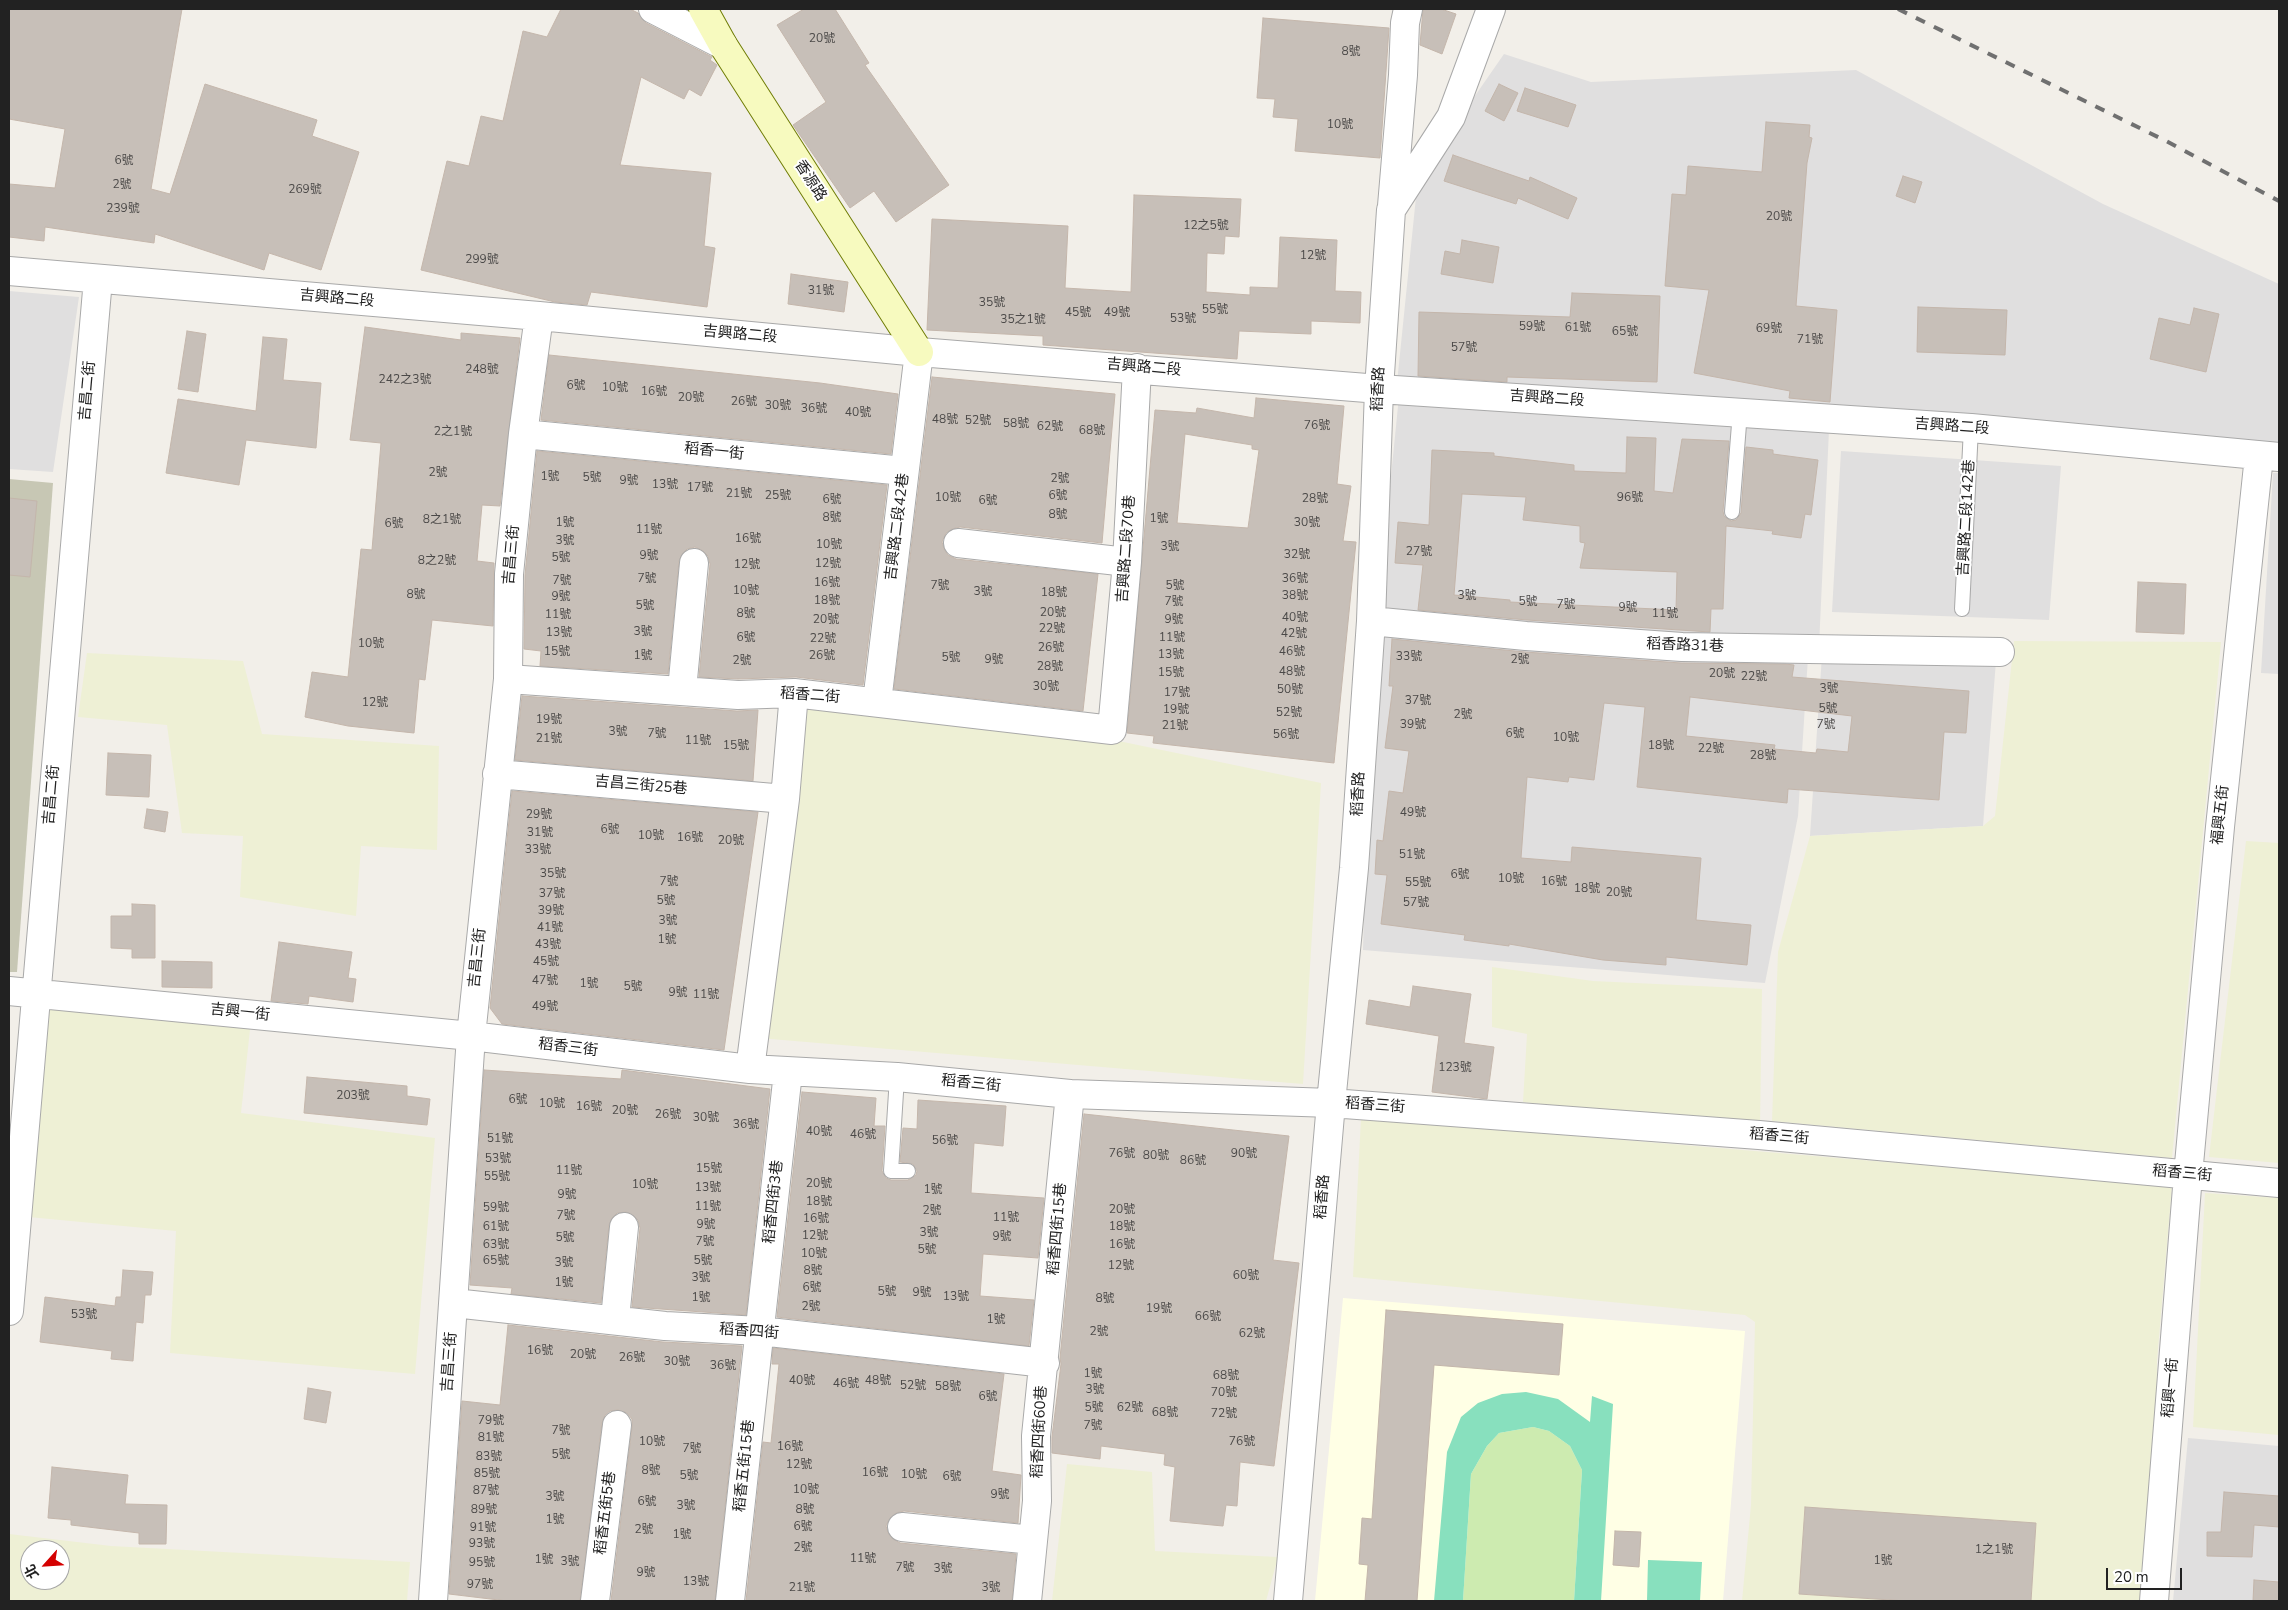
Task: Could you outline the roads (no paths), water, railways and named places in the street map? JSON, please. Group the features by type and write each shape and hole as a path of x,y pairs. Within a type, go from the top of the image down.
{"street":[{"path":"653,9 723,45"},
{"name":"香源路","path":"703,9 723,45 919,352"},
{"path":"1391,210 1403,75 1405,23 1408,9"},
{"name":"稻香路","path":"1288,1601 1331,1103 1354,868 1371,621 1379,389 1391,210 1451,117 1491,9"},
{"name":"吉興路二段","path":"9,271 539,316 919,352 1137,368 1379,389 1971,428 2269,457"},
{"name":"吉昌二街","path":"9,1311 22,991 98,279"},
{"name":"吉昌三街","path":"433,1601 471,1036 508,679 509,574 539,316"},
{"name":"吉興路二段42巷","path":"878,702 919,352"},
{"name":"吉興路二段70巷","path":"1112,730 1127,562 1137,368"},
{"name":"稻香一街","path":"524,434 904,471"},
{"name":"福興五街","path":"2188,1175 2220,827 2269,457"},
{"path":"958,543 1127,562"},
{"path":"682,690 694,563"},
{"name":"稻香路31巷","path":"1371,621 1526,636 1682,647 2000,652"},
{"name":"稻香二街","path":"508,679 738,695 794,693 1112,730"},
{"path":"750,1069 784,799 794,693"},
{"name":"吉昌三街25巷","path":"497,774 784,799"},
{"name":"吉興一街","path":"22,991 471,1036"},
{"name":"稻香三街","path":"471,1036 750,1069 897,1076 1070,1094 1331,1103 1759,1135 2279,1183"},
{"name":"稻香四街3巷","path":"760,1331 788,1072"},
{"name":"稻香四街15巷","path":"1045,1363 1070,1094"},
{"name":"稻興一街","path":"2154,1601 2188,1175"},
{"path":"615,1319 624,1226"},
{"name":"稻香四街","path":"454,1303 615,1319 665,1326 760,1331 1045,1363"},
{"name":"稻香五街15巷","path":"730,1601 760,1331"},
{"name":"稻香四街60巷","path":"1027,1601 1037,1501 1036,1436 1045,1363"},
{"name":"稻香五街5巷","path":"595,1601 617,1425"},
{"path":"902,1527 1033,1540"}],"lane":[{"path":"1732,512 1740,412"},
{"name":"吉興路二段142巷","path":"1962,609 1971,428"},
{"path":"897,1076 891,1171 908,1171"}],"railway":[{"path":"1898,9 2166,141 2279,201"}]}
